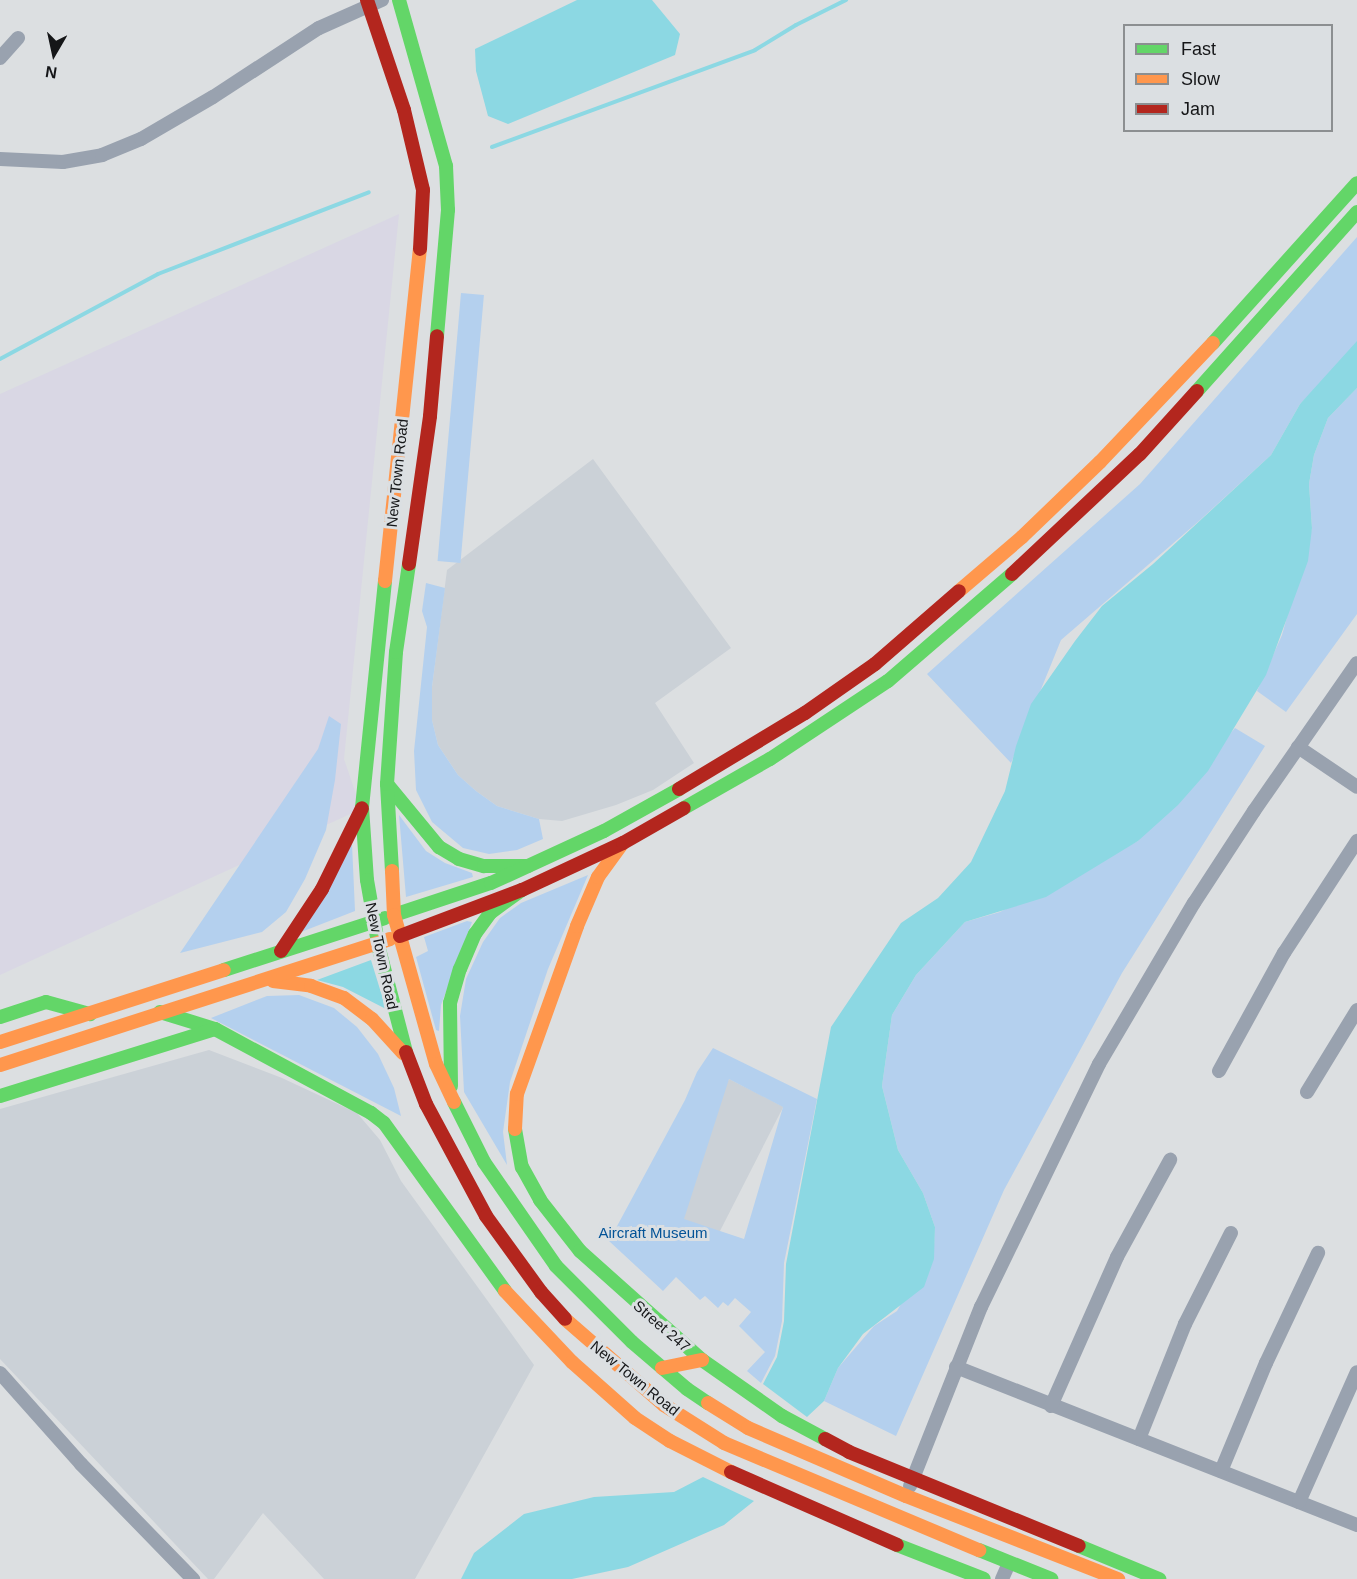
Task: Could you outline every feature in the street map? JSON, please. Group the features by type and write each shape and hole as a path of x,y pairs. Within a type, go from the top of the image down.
{"main road":[{"path":"399,0 446,166 448,210 430,416 396,652 387,784 394,915 425,1035 452,1098 500,1188 556,1266 632,1342 687,1389 748,1428 906,1496 1118,1579"},
{"name":"New Town Road","path":"368,2 404,110 423,190 420,248 362,807 367,880 378,943 407,1058 426,1104 486,1216 522,1266 563,1317 656,1398 724,1443 757,1459 1051,1579"},
{"path":"0,1042 491,883 612,826 715,769 805,713 874,664 1022,537 1100,462 1178,381 1357,183"},
{"path":"0,1065 400,936 522,890 623,843 770,759 888,681 980,604 1140,454 1357,212"},
{"path":"874,664 888,681"},
{"path":"387,784 439,847 459,859 484,866 528,866"},
{"path":"281,951 322,889 362,807"},
{"name":"Street 247","path":"623,843 598,877 517,1094 515,1137 522,1167 537,1193 580,1251 702,1360 782,1416 849,1452 1159,1579"},
{"path":"452,1098 450,1003 460,969 476,934 490,913 522,890"},
{"path":"263,980 311,986 344,998 372,1019 407,1058"},
{"path":"0,1017 46,1002 90,1014"},
{"path":"160,1012 215,1029 371,1113 384,1124 499,1284 572,1362 635,1418 698,1456 765,1488 984,1579"},
{"path":"0,1096 215,1029"},
{"path":"500,1188 537,1193"},
{"path":"662,1368 702,1360"}],"street":[{"path":"0,159 63,162 102,155 141,140 213,97 319,28 368,2 382,0"},
{"path":"0,58 18,39"},
{"path":"906,1496 981,1307 1099,1064 1194,903 1357,663"},
{"path":"1298,747 1357,787"},
{"path":"1219,1071 1284,953 1357,841"},
{"path":"1307,1092 1357,1010"},
{"path":"1051,1406 1117,1257 1170,1160"},
{"path":"1139,1439 1185,1324 1231,1233"},
{"path":"1221,1471 1266,1363 1318,1253"},
{"path":"956,1367 1357,1525"},
{"path":"1299,1502 1357,1372"},
{"path":"0,1373 81,1464 193,1579"},
{"path":"1002,1579 1009,1563"}],"shaded area":[{"path":"577,0 652,0 680,34 675,55 508,124 488,116 476,71 475,49"},
{"path":"399,214 344,759 361,809 0,975 0,394"},
{"path":"1357,341 1357,388 1328,418 1314,455 1309,484 1312,528 1308,561 1266,675 1208,771 1178,805 1138,841 1046,897 965,922 916,975 892,1015 882,1086 898,1150 923,1193 935,1227 934,1259 924,1287 863,1334 838,1368 824,1401 807,1417 763,1384 777,1357 784,1321 786,1264 831,1027 901,923 938,898 971,862 1005,791 1016,746 1031,704 1075,641 1102,606 1153,564 1271,455 1300,404"},
{"path":"593,459 731,648 655,703 694,763 653,790 616,805 562,821 539,819 497,806 476,791 458,775 438,745 432,720 432,687 447,570"},
{"path":"371,960 386,1009 343,987 317,980"},
{"path":"209,1050 282,1078 357,1113 380,1140 401,1181 534,1365 415,1579 324,1579 263,1513 214,1579 208,1579 0,1359 0,1109"},
{"path":"729,1079 783,1107 716,1239 662,1211"},
{"path":"703,1477 754,1501 724,1525 628,1567 572,1579 461,1579 474,1553 524,1514 594,1497 674,1492"}],"green space":[{"path":"1357,237 1357,346 1300,404 1271,455 1199,521 1061,640 1011,763 927,674 1140,484"},
{"path":"461,293 484,295 460,563 438,561"},
{"path":"1357,388 1357,614 1286,712 1257,691 1282,635 1312,528 1309,484 1314,455 1328,418"},
{"path":"426,583 445,588 432,687 432,720 438,745 458,775 476,791 497,806 539,819 543,839 517,850 489,854 463,848 432,822 416,790 414,751 427,627 422,611"},
{"path":"329,716 341,724 335,780 326,830 305,879 286,912 262,932 180,953 318,749"},
{"path":"1235,728 1265,746 1122,973 1004,1190 896,1436 824,1401 838,1368 874,1326 897,1311 934,1246 935,1227 923,1193 898,1150 882,1086 892,1015 916,975 965,922 1000,912 1138,841"},
{"path":"399,815 426,851 445,863 472,873 473,877 406,897"},
{"path":"352,844 355,911 296,934"},
{"path":"588,875 548,969 510,1082 503,1132 507,1165 464,1092 460,1016 466,979 483,942 500,918 521,903"},
{"path":"467,921 472,922 441,1005 439,1031 436,1030 416,957 428,951 424,937"},
{"path":"299,995 334,1008 357,1027 378,1054 394,1088 401,1116 211,1018 267,996"},
{"name":"Aircraft Museum","path":"713,1048 817,1099 784,1263 782,1321 775,1356 761,1383 747,1371 765,1352 739,1326 751,1312 735,1298 728,1306 723,1302 718,1308 705,1296 700,1300 676,1277 663,1291 609,1241 685,1100 697,1072","holes":["729,1079 783,1107 744,1239 684,1219"]}],"waterway":[{"path":"492,147 755,50 796,25 846,0"},
{"path":"0,359 158,274 369,192"}],"traffic: fast":[{"path":"399,0 446,166 448,210 437,336"},
{"path":"1213,343 1357,183"},
{"path":"1197,391 1357,212"},
{"path":"392,871 387,784 396,652 409,564"},
{"path":"684,808 770,759 888,681 1012,574"},
{"path":"385,581 362,807 367,880 379,949 406,1052"},
{"path":"387,784 439,847 459,859 484,866 528,866"},
{"path":"394,915 491,883 604,831 679,789"},
{"path":"451,1086 450,1003 460,969 475,934 490,913 522,890"},
{"path":"224,970 385,918"},
{"path":"0,1017 46,1002 90,1014"},
{"path":"160,1012 215,1029 371,1113 384,1123 505,1291"},
{"path":"0,1096 215,1029"},
{"path":"454,1102 484,1162 556,1266 632,1342 687,1389 708,1403"},
{"path":"515,1129 522,1167 540,1200 580,1251 702,1360 782,1416 825,1439"},
{"path":"897,1545 984,1579"},
{"path":"1079,1546 1159,1579"},
{"path":"979,1550 1051,1579"}],"traffic: slow":[{"path":"385,581 420,249"},
{"path":"959,591 1022,537 1100,462 1213,343"},
{"path":"515,1129 517,1094 577,926 598,877 621,845"},
{"path":"392,871 394,915 436,1064 454,1102"},
{"path":"0,1065 390,939"},
{"path":"0,1042 224,970"},
{"path":"273,981 311,986 344,998 372,1019 403,1053"},
{"path":"505,1291 572,1362 635,1418 670,1441 731,1472"},
{"path":"565,1319 664,1405 724,1443 979,1550"},
{"path":"662,1368 702,1360"},
{"path":"708,1403 748,1428 906,1496 1118,1579"}],"traffic: jam":[{"path":"367,0 404,110 423,190 420,249"},
{"path":"409,564 430,416 437,336"},
{"path":"1012,574 1140,454 1197,391"},
{"path":"679,789 805,713 875,664 959,591"},
{"path":"281,951 322,889 362,808"},
{"path":"400,936 522,890 623,843 684,808"},
{"path":"406,1052 426,1104 486,1216 541,1292 565,1319"},
{"path":"825,1439 849,1452 1079,1546"},
{"path":"731,1472 897,1545"}]}
